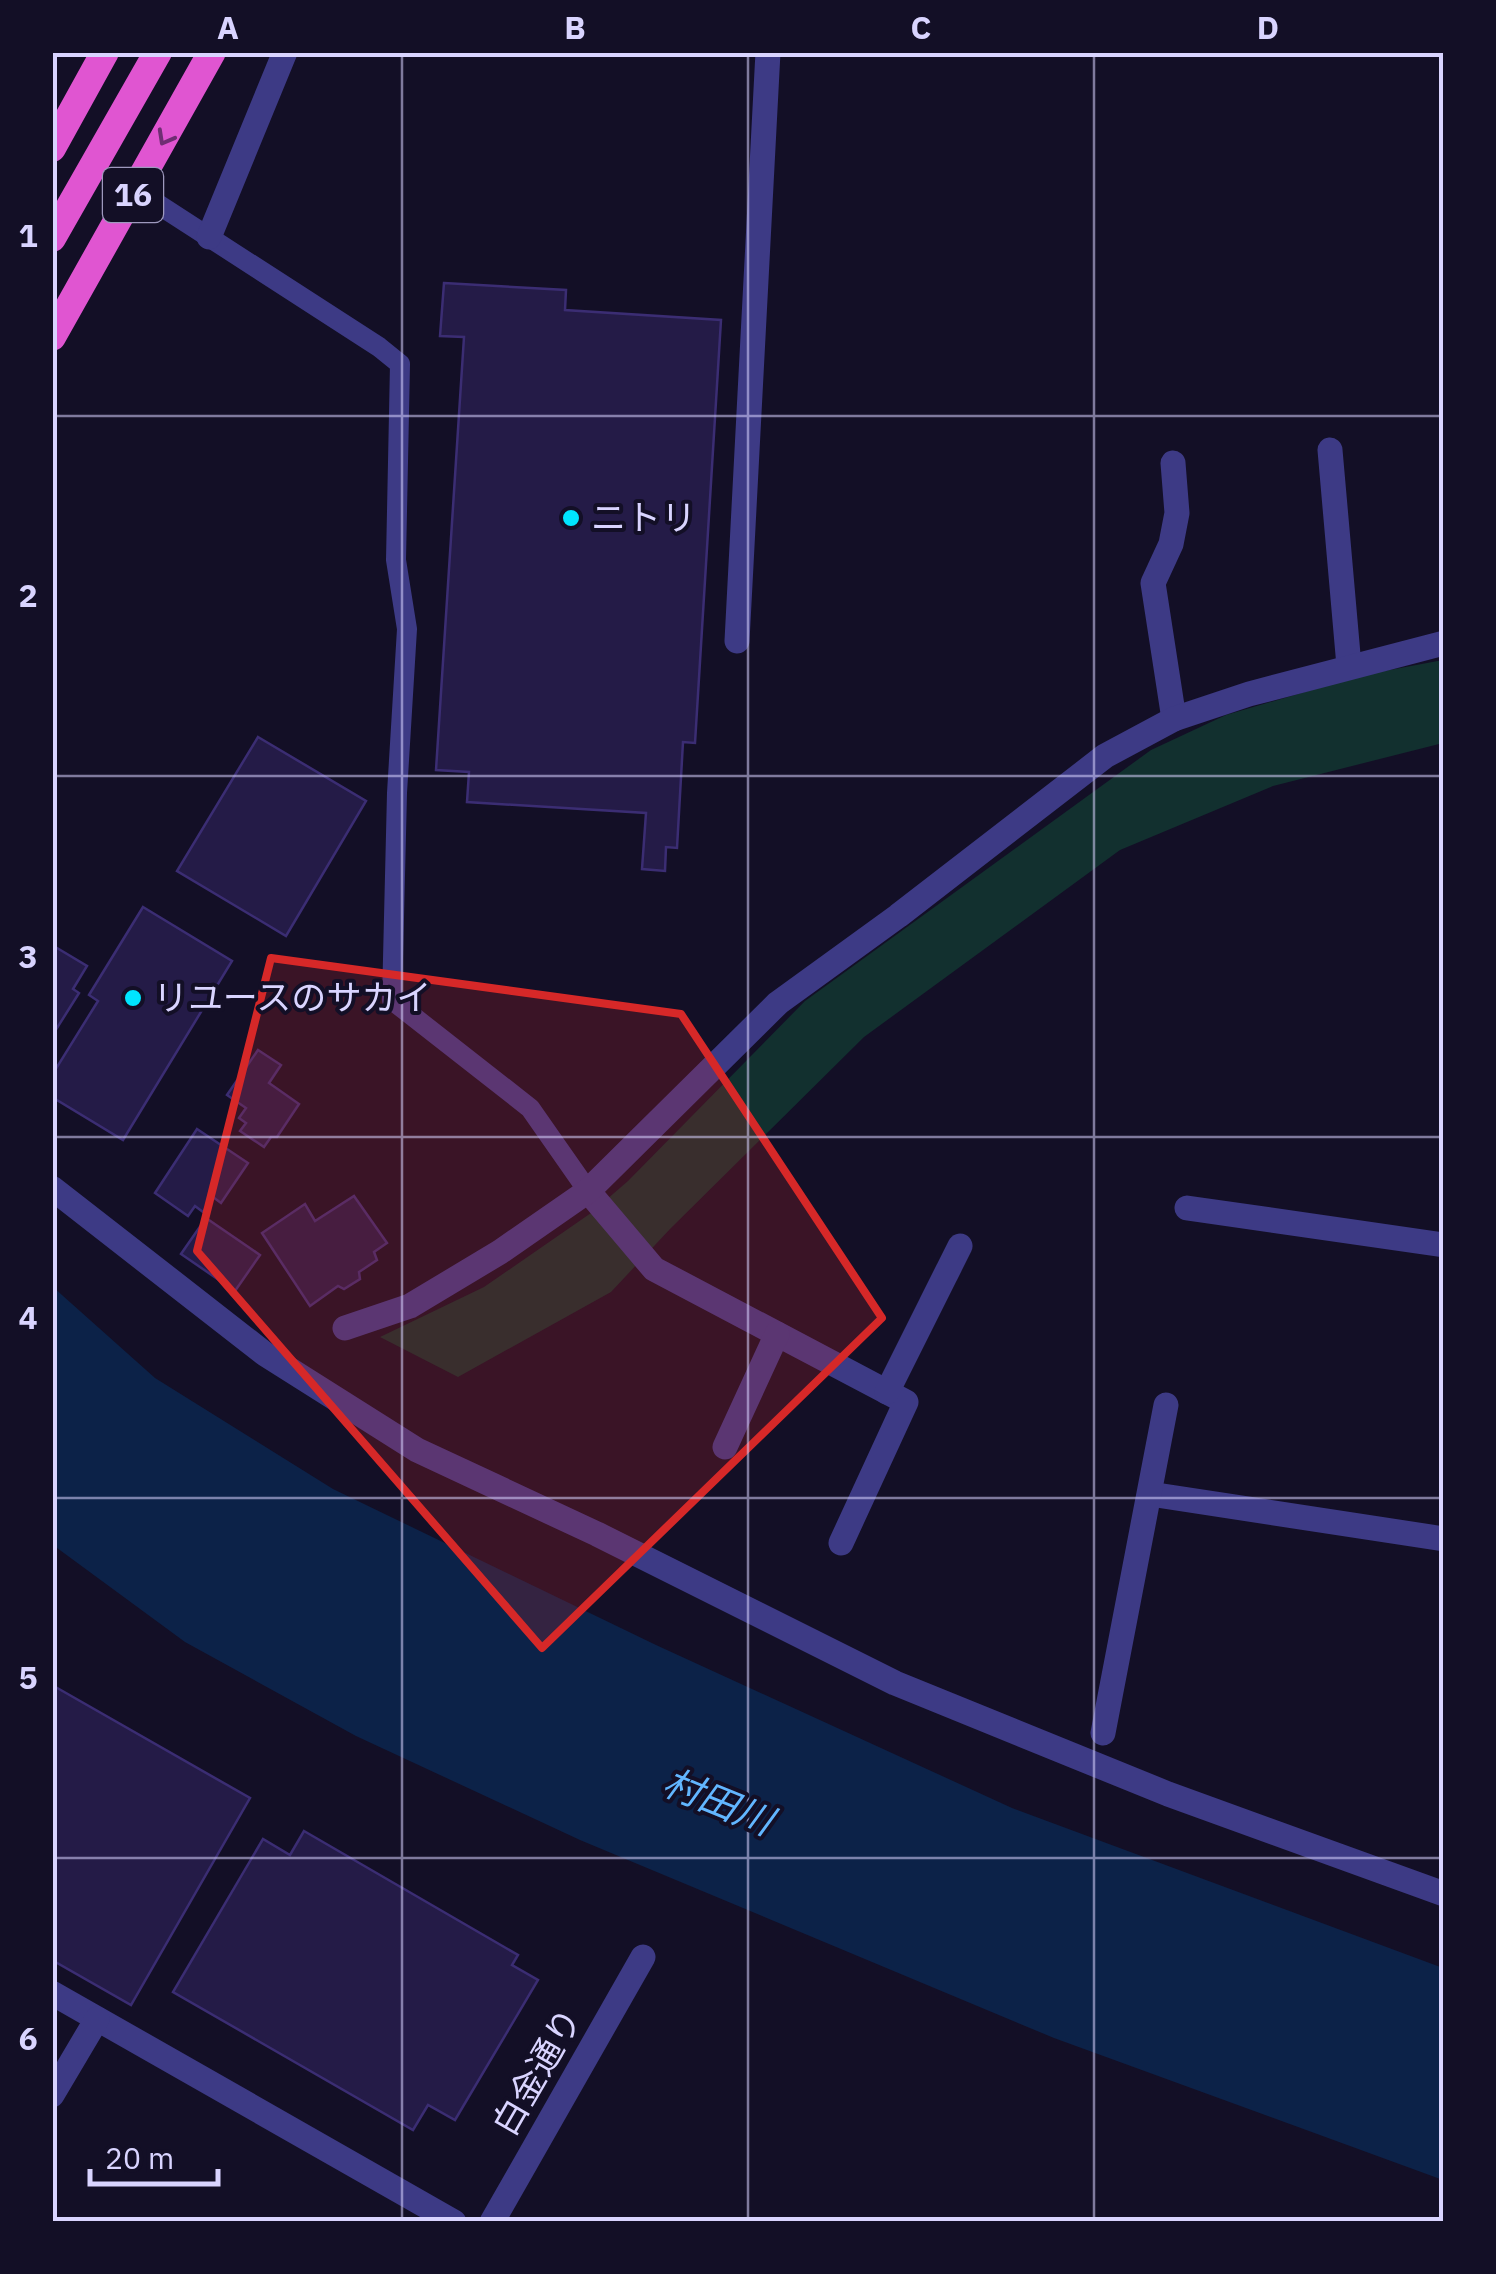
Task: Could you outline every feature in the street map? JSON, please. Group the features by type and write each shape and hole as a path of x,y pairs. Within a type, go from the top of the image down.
{"highway":[{"path":"52,148 105,52"},
{"name":"16","path":"52,238 158,52"},
{"name":"16","path":"52,337 212,52"}],"street":[{"path":"209,237 285,52"},
{"path":"737,641 768,52"},
{"path":"1330,450 1350,666"},
{"path":"1173,464 1177,512 1171,544 1154,583 1174,719"},
{"path":"346,1328 410,1306 500,1252 588,1191 778,1003 898,916 1104,756 1174,719 1250,694 1444,643"},
{"path":"52,1188 265,1354 417,1450 597,1534 895,1682 1168,1794 1444,1894"},
{"path":"588,1191 654,1269 906,1402 841,1542"},
{"path":"1187,1208 1444,1245"},
{"path":"887,1392 960,1246"},
{"path":"725,1447 777,1334"},
{"path":"1103,1734 1166,1405"},
{"path":"1150,1494 1444,1539"},
{"name":"白金通り","path":"492,2222 643,1957"},
{"path":"52,1993 454,2222"},
{"path":"52,2095 97,2020"}],"lane":[{"path":"136,190 400,364 396,560 407,630 397,793 392,1000 530,1108 588,1191"}],"highlighted area":[{"path":"271,958 681,1014 882,1318 542,1648 197,1251"}],"green space":[{"path":"1443,660 1443,743 1273,786 1120,850 864,1037 611,1292 458,1377 380,1337 484,1287 591,1213 628,1181 805,1001 1151,750 1226,715 1363,675"}],"water":[{"name":"村田川","path":"53,1287 155,1378 333,1489 656,1645 1012,1808 1443,1968 1443,2180 1054,2038 580,1840 356,1736 185,1642 53,1545"}],"building":[{"path":"444,283 566,290 565,310 721,320 695,743 683,742 677,848 666,847 665,871 642,869 646,813 467,802 469,772 436,770 464,337 440,336"},
{"path":"258,737 366,801 286,936 177,871"},
{"path":"143,907 232,961 123,1140 52,1097 52,1075 98,1001 89,995"},
{"path":"52,945 87,966 73,989 79,993 52,1036"},
{"path":"258,1050 281,1065 269,1083 299,1104 277,1137 271,1137 264,1147 240,1131 246,1123 239,1118 246,1108 227,1095"},
{"path":"197,1129 248,1163 221,1203 213,1197 203,1212 195,1206 188,1216 155,1193"},
{"path":"354,1196 387,1243 374,1252 377,1260 359,1272 360,1279 344,1289 338,1286 310,1306 262,1233 305,1204 315,1221"},
{"path":"206,1218 260,1255 235,1291 181,1254"},
{"path":"52,1685 250,1798 131,2005 52,1960"},
{"path":"304,1831 518,1955 512,1965 538,1980 455,2120 428,2105 413,2130 173,1992 263,1839 290,1855"}],"place":[{"name":"ニトリ","path":"571,518"},
{"name":"リユースのサカイ","path":"133,998"}]}
